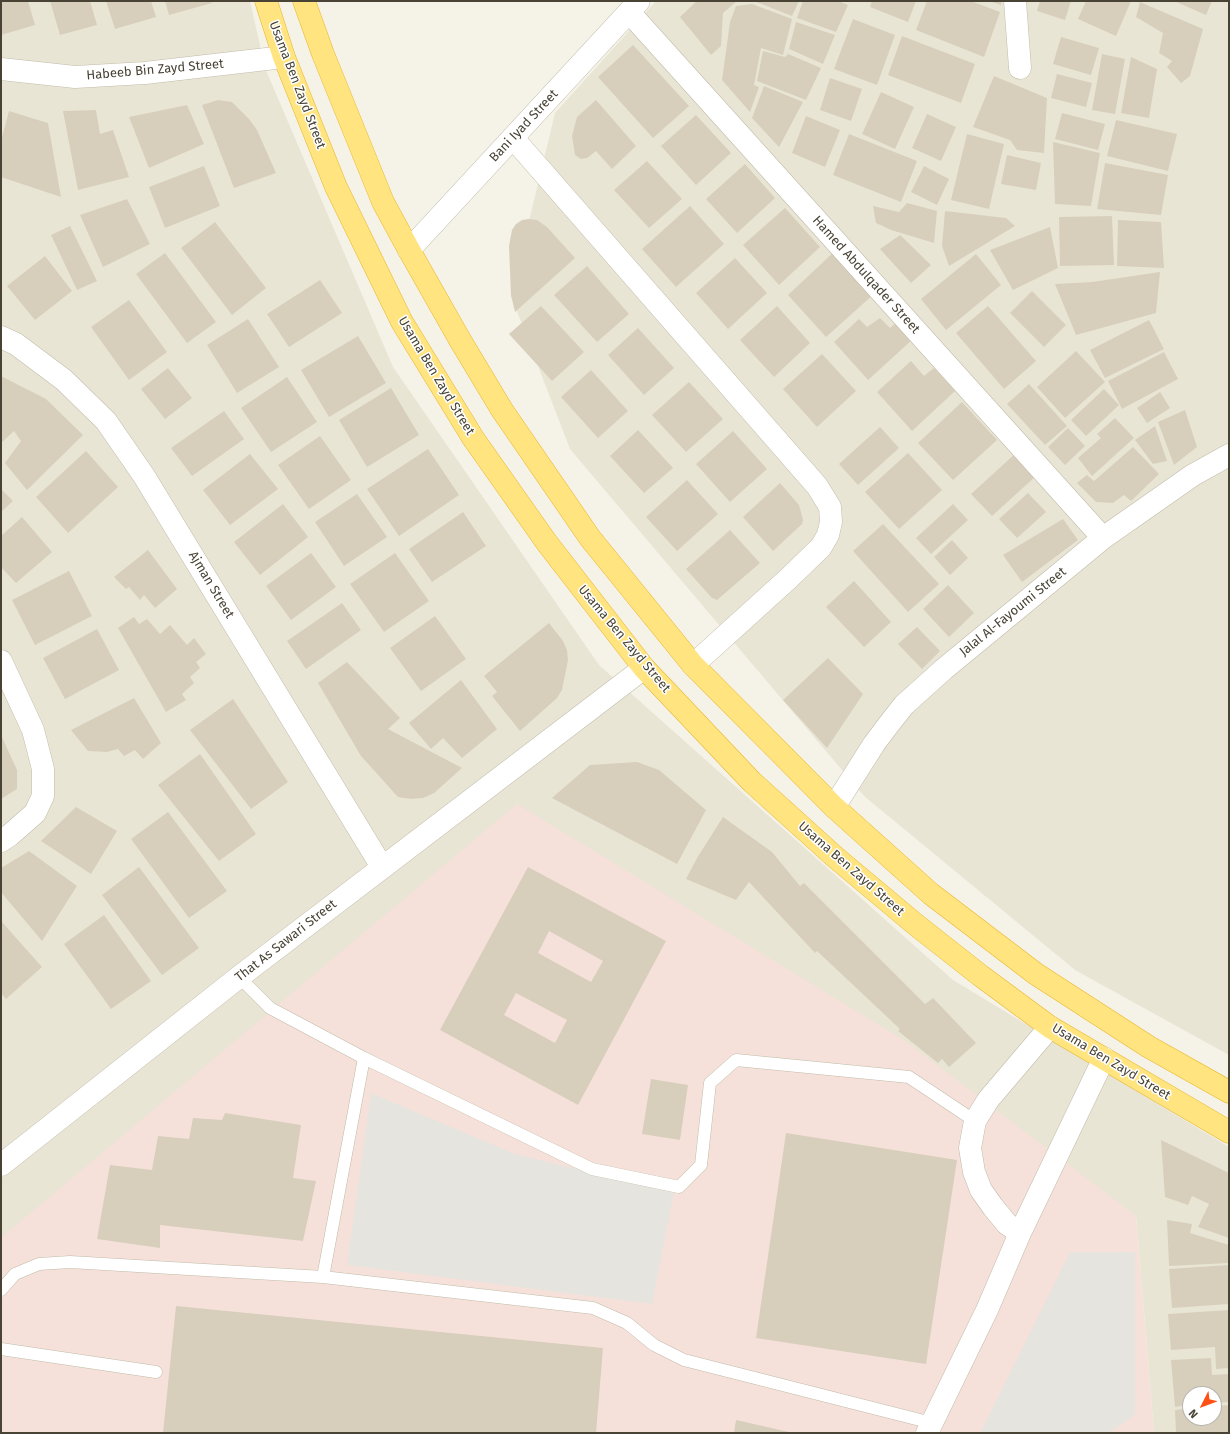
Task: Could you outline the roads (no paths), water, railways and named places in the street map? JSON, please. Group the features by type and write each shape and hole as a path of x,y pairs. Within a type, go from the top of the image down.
{"highway":[{"name":"Usama Ben Zayd Street","path":"266,1 284,57 336,186 402,322 482,451 547,543 644,668 752,782 835,857 915,924 981,976 1050,1027 1229,1132"},
{"path":"304,1 323,54 383,202 460,340 502,410 590,538 693,664 834,807 931,894 1036,974 1149,1047 1229,1092"}],"street":[{"path":"1015,1 1020,68"},
{"name":"Bani Iyad Street","path":"409,250 634,6"},
{"name":"Hamed Abdulqader Street","path":"634,6 1103,538"},
{"name":"Habeeb Bin Zayd Street","path":"1,69 75,77 145,74 284,57"},
{"path":"513,138 817,486 830,507 831,522 828,535 821,547 789,578 693,664"},
{"name":"Ajman Street","path":"1,337 16,344 64,380 106,421 144,476 382,867"},
{"name":"Jalal Al-Fayoumi Street","path":"834,807 888,724 904,705 944,669 1103,538 1193,475 1229,454"},
{"path":"1,661 33,730 43,769 43,796 35,813 1,841"},
{"name":"That As Sawari Street","path":"1,1165 239,977 644,668"},
{"path":"1020,1234 1007,1224 981,1190 974,1172 970,1148 975,1121 988,1100 1050,1027"},
{"path":"930,1428 987,1310 1020,1234 1104,1058"}],"lane":[{"path":"239,977 270,1008 364,1058 592,1169 679,1187 701,1166 710,1082 736,1060 908,1078 975,1121"},
{"path":"323,1277 364,1058"},
{"path":"1,1290 15,1274 39,1264 70,1262 323,1277 593,1308 627,1323 654,1345 684,1360 930,1428"},
{"path":"1,1349 156,1372"}]}
